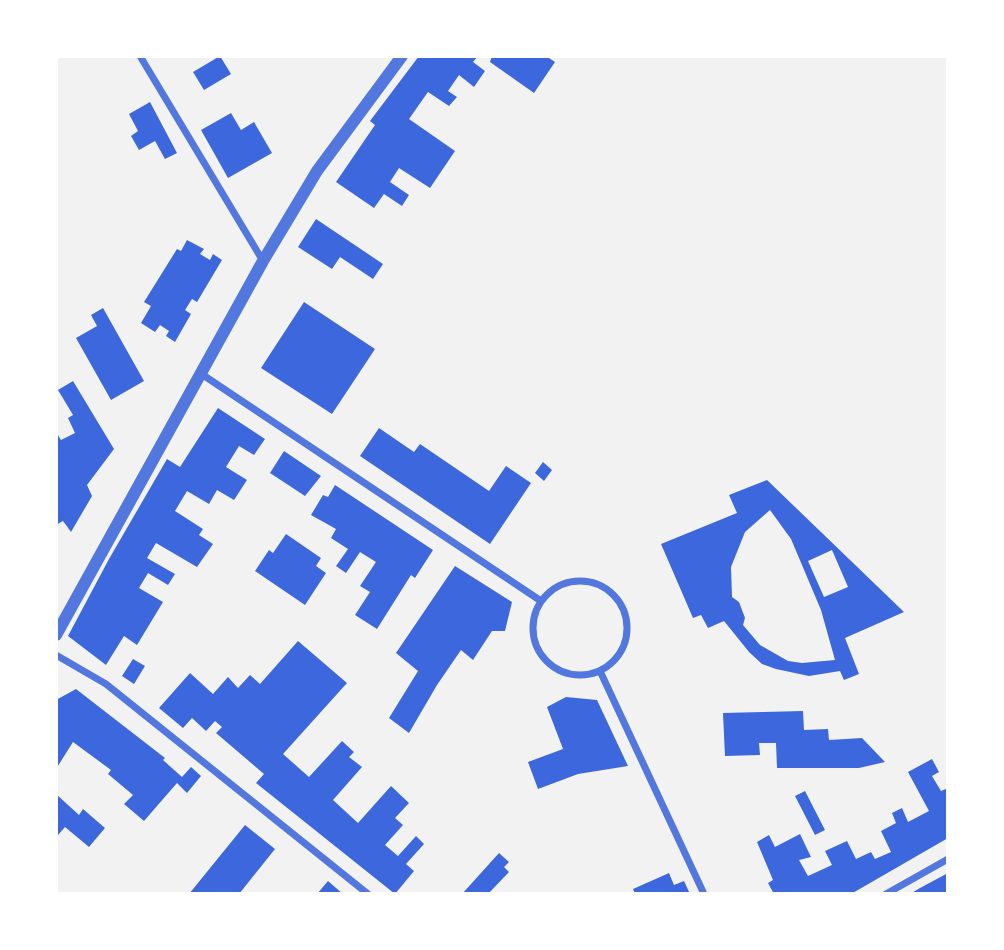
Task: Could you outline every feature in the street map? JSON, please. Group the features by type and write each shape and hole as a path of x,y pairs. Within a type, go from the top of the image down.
{"street":[{"path":"140,56 263,261"},
{"path":"56,635 263,261 317,171 402,56"},
{"path":"200,373 541,601"},
{"path":"571,582 595,583 616,597 626,620 624,644 618,655 600,671 588,675 564,673 544,659 533,637 535,613 541,601 559,586 571,582"},
{"path":"56,655 106,684 368,894"},
{"path":"600,671 704,894"},
{"path":"886,894 948,859"}],"building":[{"path":"220,56 231,74 204,90 193,72"},
{"path":"419,56 478,56 473,62 485,71 474,87 459,75 448,91 457,97 449,106 428,92 409,119 455,151 430,188 399,168 390,182 409,195 402,206 384,194 374,208 336,182 375,125 370,121"},
{"path":"492,56 546,56 555,62 534,93 490,62"},
{"path":"150,102 177,153 165,159 155,141 139,150 131,136 138,131 129,114"},
{"path":"231,113 241,130 254,122 272,153 228,178 201,130"},
{"path":"316,219 383,264 373,279 340,257 332,269 298,247"},
{"path":"187,240 204,249 200,254 210,260 213,254 222,260 197,302 192,299 185,310 191,314 175,342 166,336 169,331 160,325 155,332 141,323 151,306 144,302 177,249 181,251"},
{"path":"304,302 375,349 332,414 261,368"},
{"path":"103,308 144,381 111,400 76,338 97,326 91,315"},
{"path":"73,381 114,449 87,485 92,496 71,532 63,521 56,525 56,432 61,440 75,433 68,418 73,415 58,390"},
{"path":"218,408 265,439 254,455 239,446 226,467 247,480 234,500 217,490 209,504 187,491 175,511 203,529 199,535 213,544 197,567 156,543 147,558 175,574 168,585 148,573 139,588 163,602 137,645 124,636 106,665 68,636 167,459 180,467"},
{"path":"379,428 414,452 420,444 489,491 506,466 531,483 490,544 360,456"},
{"path":"284,451 321,476 305,496 270,473"},
{"path":"543,462 552,470 544,481 535,473"},
{"path":"767,480 904,612 845,638 859,674 844,680 840,671 809,676 776,669 762,664 749,652 724,621 708,628 701,615 693,618 661,544 737,513 729,495","holes":["770,510 791,539 821,610 835,660 802,663 788,661 760,645 743,625 745,618 739,602 732,597 731,567 745,532","832,550 848,587 824,597 808,561"]},
{"path":"335,485 433,550 415,578 411,575 377,629 355,615 370,592 360,586 376,562 360,552 346,573 336,566 348,549 331,538 336,529 311,515 323,495 328,497"},
{"path":"286,534 321,558 316,566 326,573 305,605 255,571 269,550 273,553"},
{"path":"455,566 512,602 505,631 492,631 473,660 461,650 409,733 389,718 418,671 396,653"},
{"path":"298,641 347,683 283,754 309,777 342,741 354,752 349,757 362,767 333,800 358,823 391,786 409,803 395,818 403,825 385,845 398,856 416,836 424,844 406,864 414,871 395,894 256,783 264,774 216,733 222,727 215,721 206,731 192,718 183,728 159,708 190,673 213,694 228,677 238,688 250,675 260,684"},
{"path":"133,659 145,666 134,684 122,676"},
{"path":"76,689 165,758 163,760 182,777 191,767 201,776 187,793 177,783 144,821 124,804 133,795 108,774 111,770 73,742 56,769 56,700"},
{"path":"566,697 597,700 628,766 578,774 538,789 528,762 563,749 547,707"},
{"path":"803,711 804,730 828,729 829,740 862,738 885,762 859,768 777,768 776,743 759,743 760,755 725,756 723,713"},
{"path":"932,759 939,772 932,776 941,791 948,788 948,838 851,894 774,894 768,883 773,880 757,842 769,835 775,847 800,834 811,857 799,860 808,876 832,865 825,851 847,841 856,859 871,852 875,859 891,852 881,831 896,823 892,813 902,808 908,822 929,811 908,772"},
{"path":"805,791 825,830 815,835 795,796"},
{"path":"56,794 79,815 83,809 105,828 89,847 65,827 58,835 56,833"},
{"path":"245,825 275,849 239,894 189,894"},
{"path":"499,853 509,862 504,867 509,872 488,894 462,894"},
{"path":"669,873 674,885 684,881 690,894 635,894 633,889"},
{"path":"948,873 948,894 910,894 920,888"},
{"path":"328,881 343,894 317,894"}]}
